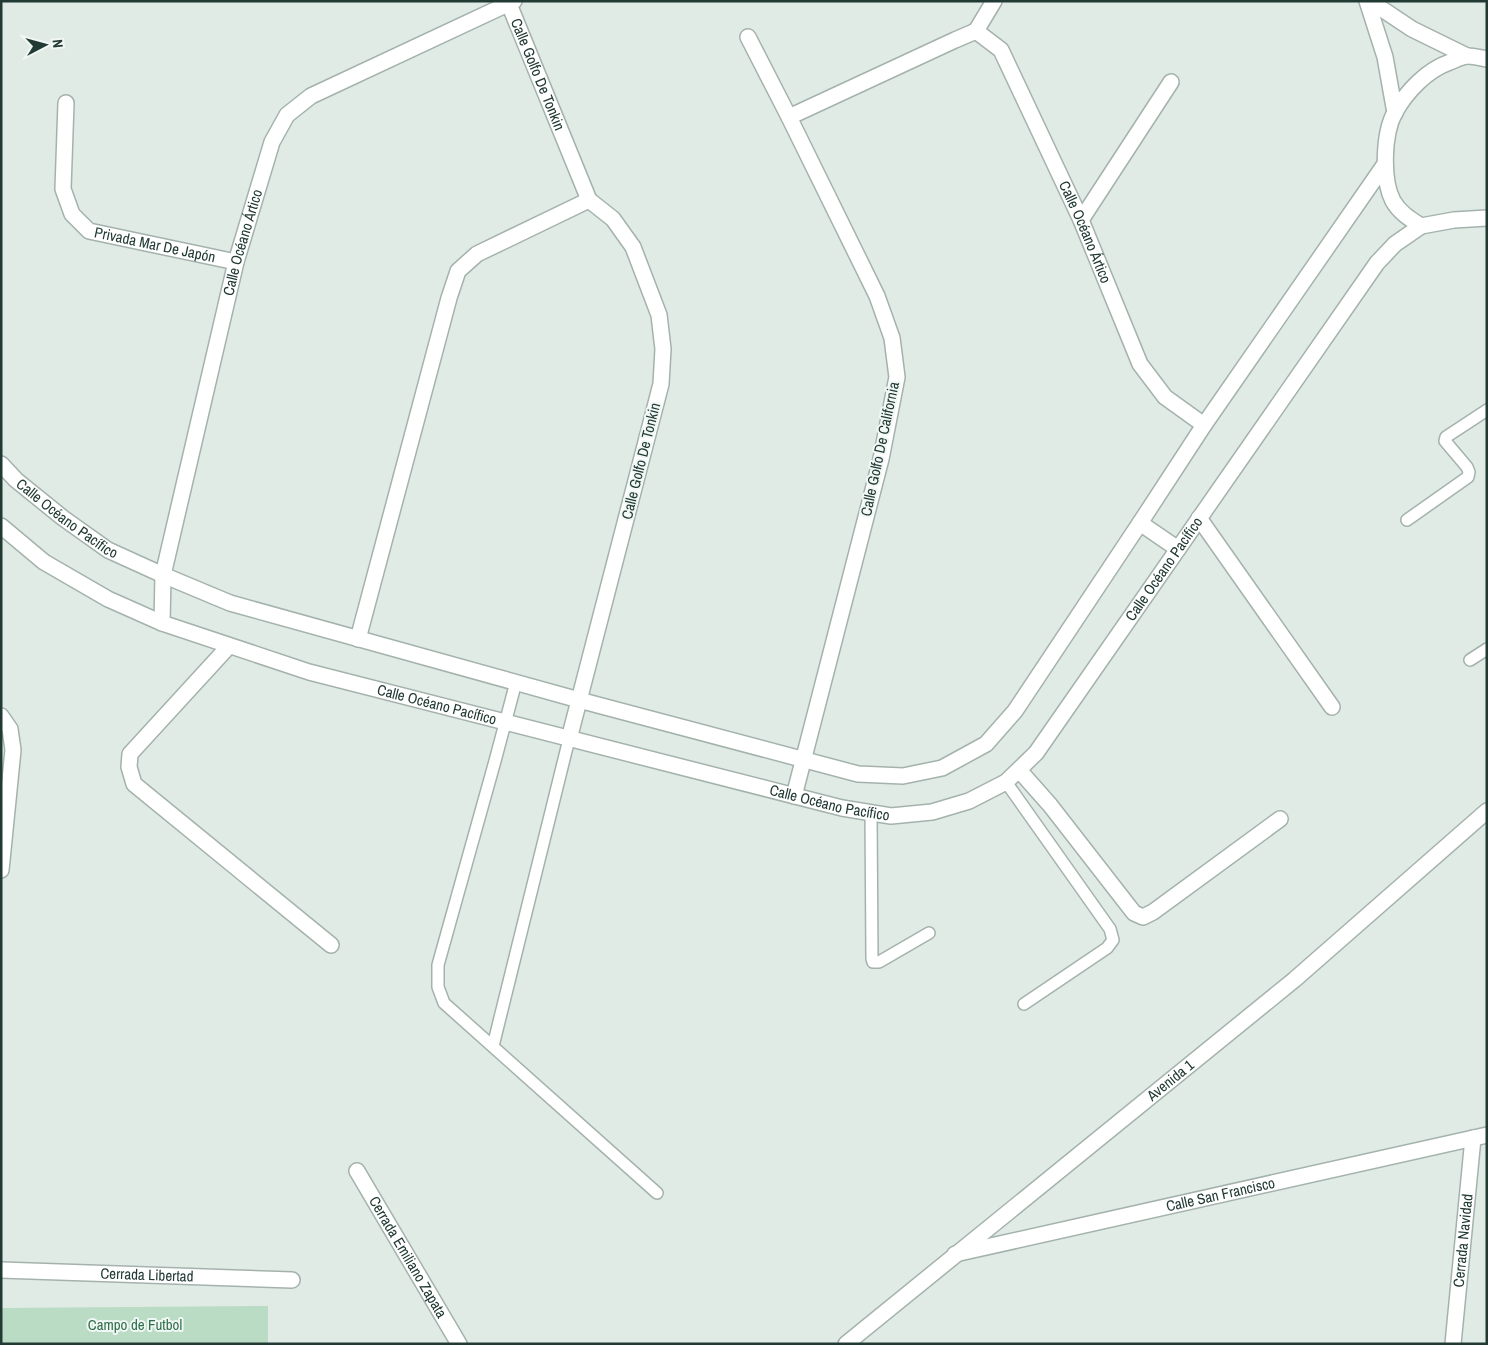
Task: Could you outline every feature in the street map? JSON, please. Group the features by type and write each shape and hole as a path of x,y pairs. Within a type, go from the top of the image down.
{"street":[{"path":"789,117 976,31 994,1"},
{"path":"1369,1 1412,29 1467,56 1487,59"},
{"path":"1369,1 1385,57 1395,113"},
{"name":"Calle Océano Ártico","path":"162,623 163,575 236,262 272,142 287,115 311,96 511,3"},
{"name":"Calle Golfo De Tonkin","path":"511,3 589,200 613,219 633,247 659,315 663,349 661,384 569,739"},
{"name":"Calle Océano Ártico","path":"976,31 1001,50 1081,220 1140,364 1165,397 1204,425"},
{"name":"Calle Golfo De California","path":"748,37 877,296 892,338 897,377 880,459 794,796"},
{"path":"1467,56 1440,66 1418,82 1395,113 1388,138 1385,164 1387,186 1394,202 1404,215 1421,226 1454,220 1487,218"},
{"path":"1081,220 1171,82"},
{"name":"Privada Mar De Japón","path":"66,103 62,189 72,214 89,231 236,262"},
{"name":"Calle Océano Pacífico","path":"1,464 16,480 63,518 108,550 230,603 579,700 858,774 903,776 942,768 986,744 1015,711 1204,425 1385,164"},
{"path":"358,639 449,298 458,271 477,254 589,200"},
{"name":"Calle Océano Pacífico","path":"1,526 44,562 108,599 162,623 309,672 842,808 891,816 932,812 969,801 1006,782 1036,753 1377,264 1395,244 1421,226"},
{"path":"1199,518 1332,707"},
{"path":"1140,523 1178,549"},
{"path":"229,646 130,754 129,767 134,784 332,946"},
{"path":"1,716 10,729 13,750 1,870"},
{"path":"1019,770 1050,805 1134,913 1143,917 1153,912 1280,819"},
{"name":"Avenida 1","path":"854,1341 955,1254 1294,980 1487,811"},
{"name":"Calle San Francisco","path":"955,1254 1480,1137"},
{"name":"Cerrada Navidad","path":"1453,1344 1480,1137"},
{"name":"Cerrada Emiliano Zapata","path":"357,1171 459,1344"},
{"name":"Cerrada Libertad","path":"1,1270 292,1280"}],"lane":[{"path":"1407,520 1468,477 1467,467 1445,439 1487,410"},
{"path":"1470,660 1487,649"},
{"path":"516,682 438,965 438,988 444,1003 657,1192"},
{"path":"493,1046 569,739"},
{"path":"1006,782 1110,929 1113,940 1107,948 1024,1004"},
{"path":"870,813 873,962 876,963 929,933"}],"green space":[{"name":"Campo de Futbol","path":"268,1306 268,1344 1,1344 1,1308"}]}
